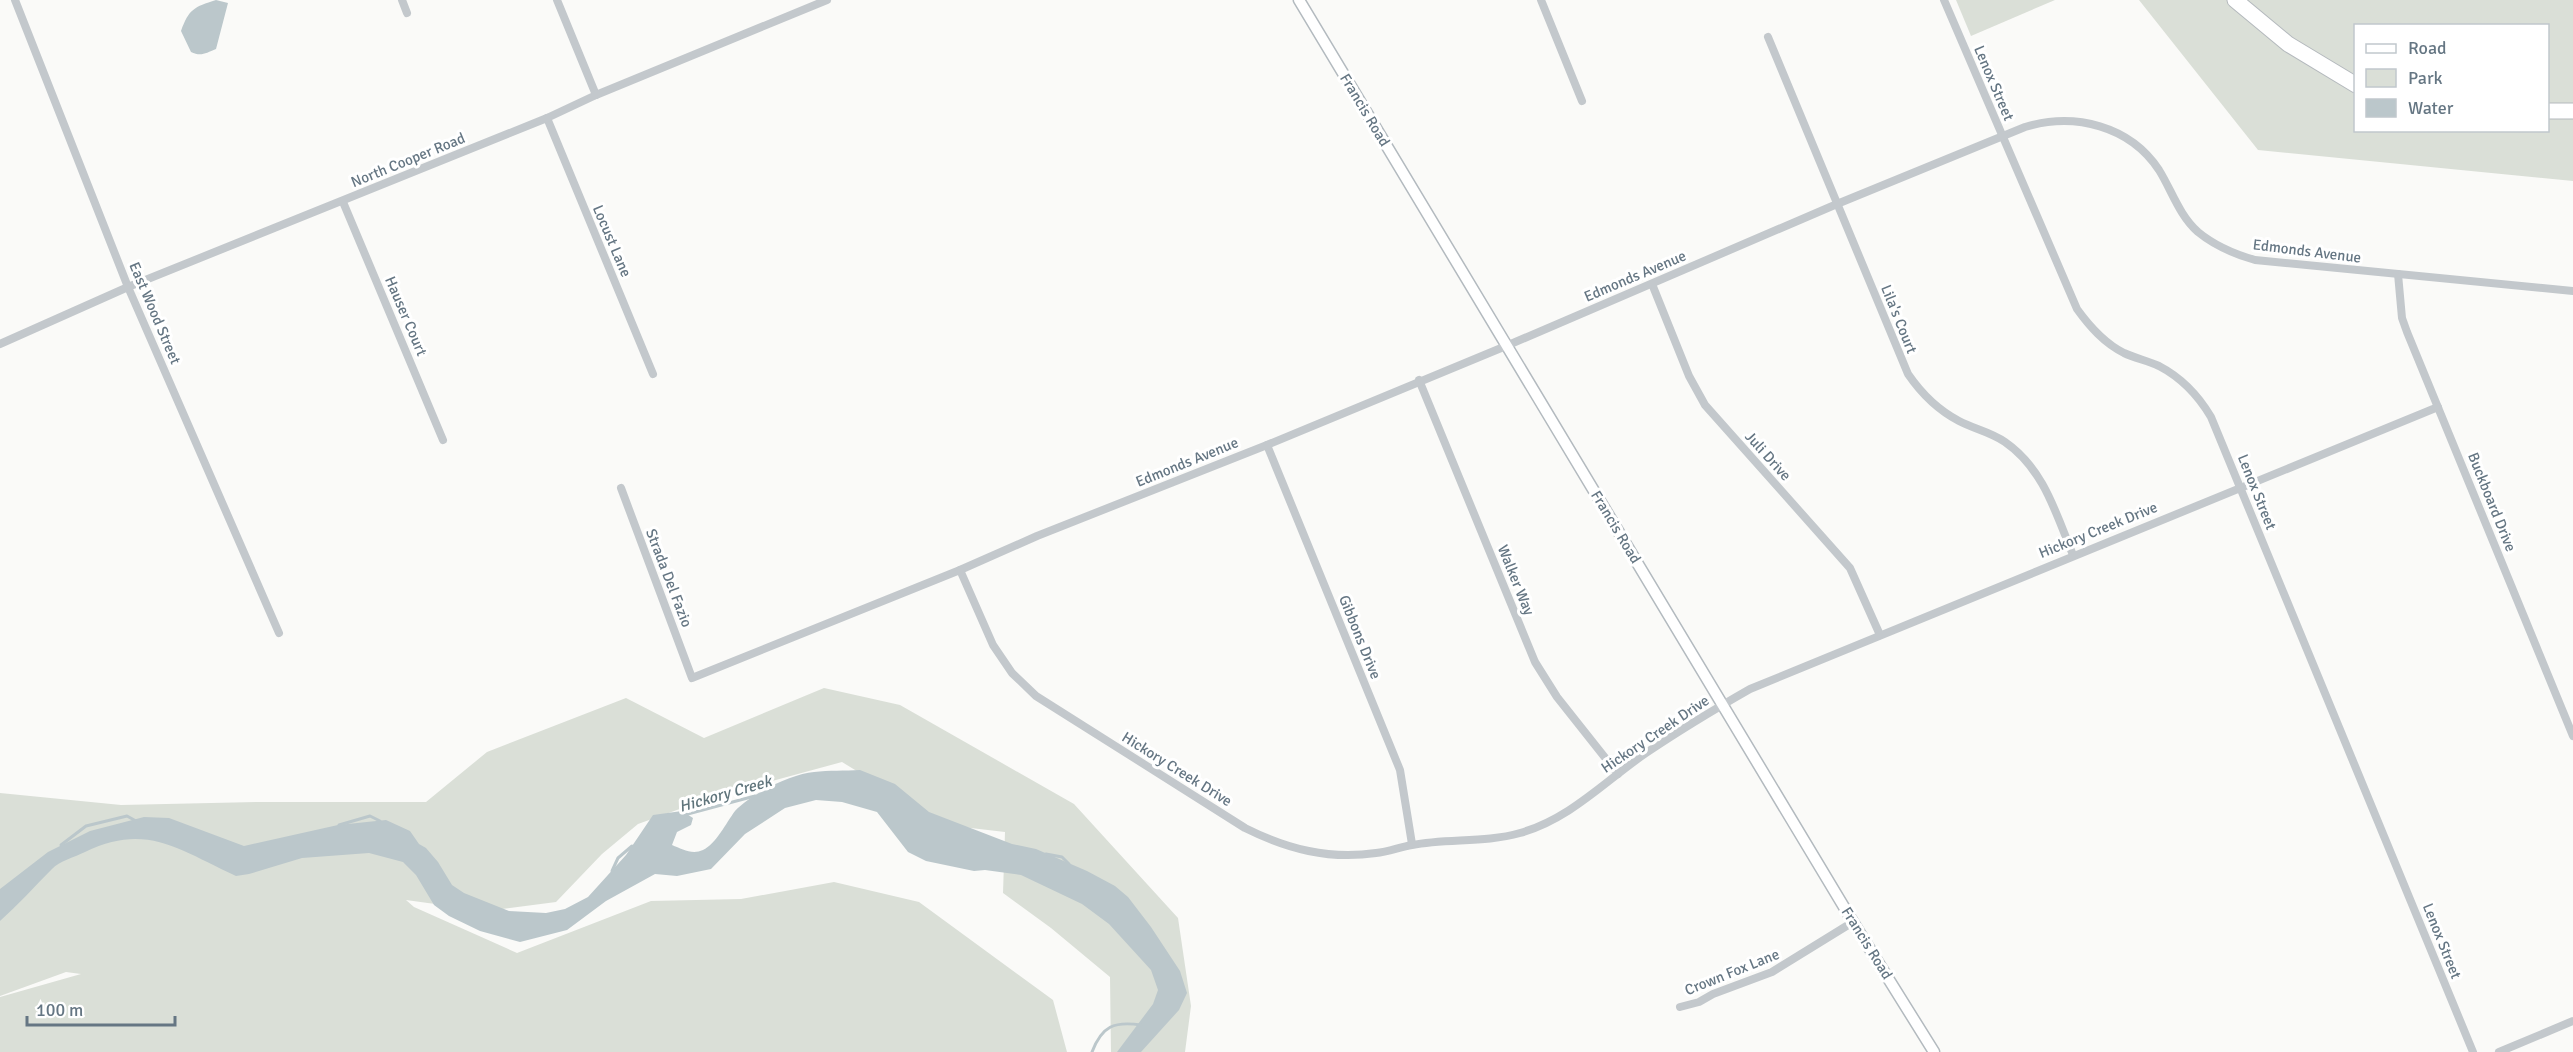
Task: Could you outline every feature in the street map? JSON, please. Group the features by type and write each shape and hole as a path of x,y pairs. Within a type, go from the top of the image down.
{"highway":[{"path":"2235,0 2288,44 2354,84"},
{"path":"2549,111 2573,111"}],"street":[{"name":"East Wood Street","path":"15,0 129,287 279,633"},
{"path":"402,0 408,13"},
{"path":"557,0 596,95"},
{"name":"North Cooper Road","path":"0,345 129,287 343,202 827,0"},
{"name":"Francis Road","path":"1299,0 1853,922 1934,1052"},
{"path":"1541,0 1582,101"},
{"name":"Lenox Street","path":"1944,0 2077,309 2103,339 2124,352 2172,373 2192,390 2211,417 2472,1052"},
{"name":"Lila's Court","path":"1768,37 1901,361 1917,387 1943,412 1959,422 2004,441 2027,461 2046,488 2073,555"},
{"name":"Locust Lane","path":"547,118 653,374"},
{"name":"Edmonds Avenue","path":"692,678 960,570 1037,536 1267,445 1419,380 1506,346 1837,204 2036,124 2072,121 2098,125 2129,139 2151,160 2185,217 2197,231 2216,245 2255,260 2573,291"},
{"name":"Hauser Court","path":"343,202 443,440"},
{"name":"Buckboard Drive","path":"2398,274 2402,318 2573,736"},
{"name":"Juli Drive","path":"1652,284 1689,376 1705,405 1850,568 1880,635"},
{"name":"Walker Way","path":"1419,380 1535,662 1557,697 1618,774"},
{"name":"Hickory Creek Drive","path":"960,570 993,645 1012,673 1036,696 1245,828 1275,843 1310,853 1338,856 1377,853 1412,844 1520,834 1576,807 1618,774 1723,704 1750,689 2438,407"},
{"name":"Gibbons Drive","path":"1267,445 1400,770 1412,844"},
{"name":"Strada Del Fazio","path":"621,488 692,678"},
{"name":"Crown Fox Lane","path":"1680,1007 1699,1002 1713,994 1772,972 1853,922"},
{"path":"2499,1052 2573,1021"}],"green space":[{"path":"1956,0 2055,0 1971,36"},
{"path":"2139,0 2573,0 2573,181 2258,150"},
{"path":"824,688 900,705 1074,804 1178,918 1191,1006 1185,1052 1111,1052 1110,977 1051,928 1003,893 1005,832 945,825 842,762 713,797 638,824 602,854 556,902 486,911 406,900 414,907 517,953 651,901 741,899 834,882 919,902 1053,1000 1067,1052 0,1052 0,997 81,974 66,972 0,996 0,793 121,805 426,802 487,752 626,698 704,738"}],"water":[{"path":"216,0 228,3 216,49 201,54 191,52 181,31 184,24 193,10"},
{"path":"860,770 895,784 929,812 1012,844 1036,849 1115,886 1128,897 1151,927 1180,971 1187,993 1179,1010 1141,1052 1117,1052 1153,1004 1158,990 1151,970 1109,924 1082,904 1021,875 985,870 974,871 926,861 908,852 877,812 842,802 816,800 785,808 745,834 711,869 677,876 655,874 606,901 567,930 520,942 480,931 449,916 434,905 416,875 403,862 369,853 302,858 236,876 180,849 162,843 127,839 107,843 59,864 0,921 0,889 48,852 90,831 144,817 169,818 244,846 338,825 386,820 410,831 419,844 426,848 438,862 452,885 464,893 509,911 546,913 565,909 588,897 626,855 653,815 682,811 693,818 691,825 677,832 672,845 695,852 703,850 712,843 742,805 772,786 805,774"}],"waterway":[{"name":"Hickory Creek","path":"684,815 755,796"},
{"name":"Hickory Creek","path":"61,845 86,826 127,816 136,821"},
{"name":"Hickory Creek","path":"339,825 370,816 380,821"},
{"name":"Hickory Creek","path":"612,871 618,858 632,846"},
{"name":"Hickory Creek","path":"1046,854 1062,857 1069,864"},
{"name":"Hickory Creek","path":"1092,1052 1100,1036 1110,1027 1123,1024 1141,1025"}]}
